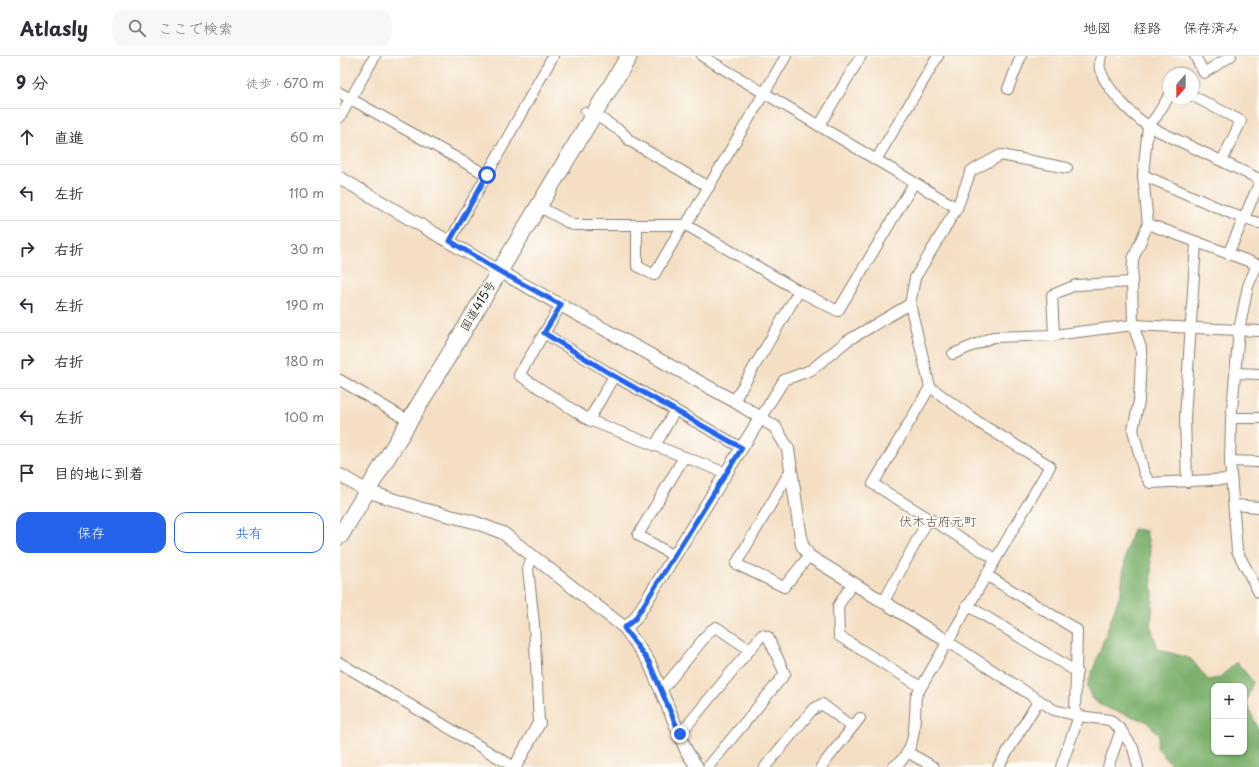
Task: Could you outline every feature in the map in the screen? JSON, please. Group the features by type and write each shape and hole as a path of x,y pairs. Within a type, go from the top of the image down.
{"highway":[{"name":"国道415号","path":"340,536 629,56"}],"street":[{"path":"340,117 375,56"},
{"path":"450,241 553,56"},
{"path":"702,56 956,208"},
{"path":"637,225 637,266 654,275 786,56"},
{"path":"819,126 861,56"},
{"path":"876,160 938,56"},
{"path":"1008,89 1021,56"},
{"path":"1101,56 1100,68 1109,86 1135,117 1148,126 1259,179"},
{"path":"1195,56 1204,73 1231,56"},
{"path":"340,93 487,175"},
{"path":"1199,99 1241,121 1222,161"},
{"path":"1164,104 1156,118 1148,126 1144,175 1148,224 1133,259 1133,325 1141,348 1140,401 1133,430 1144,473 1150,482 1187,482 1231,479"},
{"path":"593,116 622,132 630,141 709,186"},
{"path":"893,767 909,753 913,739 916,696 967,605 1050,466 981,424 930,387 910,304 915,278 956,208 971,171 1001,155 1066,168"},
{"path":"1144,175 1244,219 1259,223"},
{"path":"340,178 499,271 734,401 775,427 788,449 792,468 802,545 809,556 1054,710 1110,720 1121,730 1133,748 1138,767"},
{"path":"538,206 573,225 684,225 799,291 838,311 914,183"},
{"path":"1228,254 1259,184"},
{"path":"1148,224 1258,265 1248,286 1239,330 1231,418 1230,461 1237,552 1259,593"},
{"path":"1187,482 1185,418 1196,243"},
{"path":"1054,335 1052,295 1076,285 1132,282"},
{"path":"734,401 799,291"},
{"path":"624,628 635,619 784,380 811,370 847,341 910,304"},
{"path":"561,305 519,374 589,420 726,473"},
{"path":"953,354 993,337 1054,335 1133,325 1190,329 1259,331"},
{"path":"544,333 614,376 742,448"},
{"path":"1236,374 1259,374"},
{"path":"589,420 614,376"},
{"path":"340,380 409,421"},
{"path":"930,387 873,484 995,559"},
{"path":"655,446 675,410"},
{"path":"1231,418 1259,418"},
{"path":"674,556 638,535 684,457"},
{"path":"1230,461 1259,462"},
{"path":"792,468 736,564 784,587 809,556"},
{"path":"340,475 367,491 419,508 474,522 503,534 624,628 649,662 680,734 697,767"},
{"path":"1234,505 1259,507"},
{"path":"883,603 929,518"},
{"path":"340,663 515,767 539,724 534,624 528,569 532,556"},
{"path":"986,575 1077,630 1077,715 1061,767"},
{"path":"852,584 838,606 839,636 921,687"},
{"path":"967,605 1077,672"},
{"path":"661,691 710,631 716,627 750,650"},
{"path":"680,734 762,635 768,637 784,674 708,767"},
{"path":"998,767 1039,700"},
{"path":"765,767 812,710 822,704 852,727"},
{"path":"821,767 860,718"},
{"path":"1108,767 1121,730"},
{"path":"909,753 934,767"}],"green space":[{"path":"1133,529 1146,531 1150,550 1153,596 1151,627 1158,649 1191,659 1208,680 1219,678 1237,662 1253,682 1247,699 1247,683 1211,683 1211,755 1247,755 1247,704 1259,732 1259,767 1173,767 1157,747 1159,735 1146,721 1109,709 1092,699 1087,687 1121,591 1126,552"}],"district":[{"name":"伏木古府元町","path":"938,521"}],"route":[{"path":"487,175 450,241 499,271 561,305 544,333 614,376 742,448 635,619 624,628 649,662 680,734"}]}
